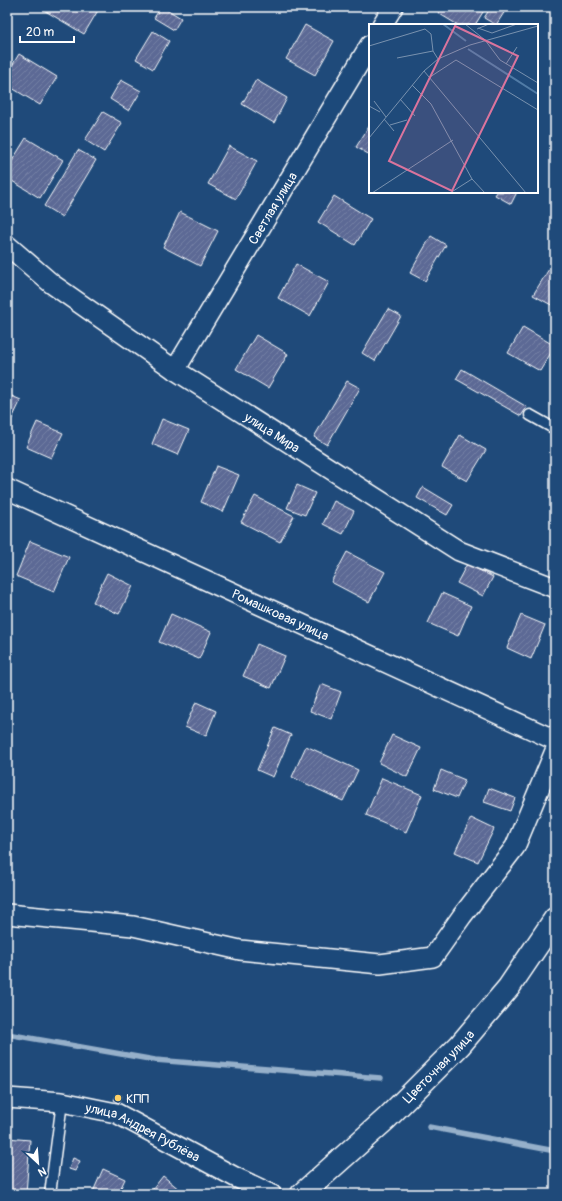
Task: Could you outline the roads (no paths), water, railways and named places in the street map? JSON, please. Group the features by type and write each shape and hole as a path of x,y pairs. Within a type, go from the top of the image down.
{"main road":[{"name":"Цветочная улица","path":"302,1194 386,1119 460,1045 509,987 555,919"}],"street":[{"path":"383,24 393,7"},
{"name":"Светлая улица","path":"175,370 369,47"},
{"name":"улица Мира","path":"7,245 52,284 175,370 459,551 555,588"},
{"name":"Ромашковая улица","path":"7,489 555,740"},
{"path":"7,914 133,926 255,952 380,964 433,956 515,847 555,751"},
{"name":"улица Андрея Рублёва","path":"7,1098 62,1102 116,1113 235,1177 271,1194"}],"lane":[{"path":"530,415 555,429"},
{"path":"50,1194 62,1102"}],"waterway":[{"path":"7,1034 155,1060 381,1078"},
{"path":"429,1127 555,1151"}],"place":[{"name":"КПП","path":"118,1098"}]}
